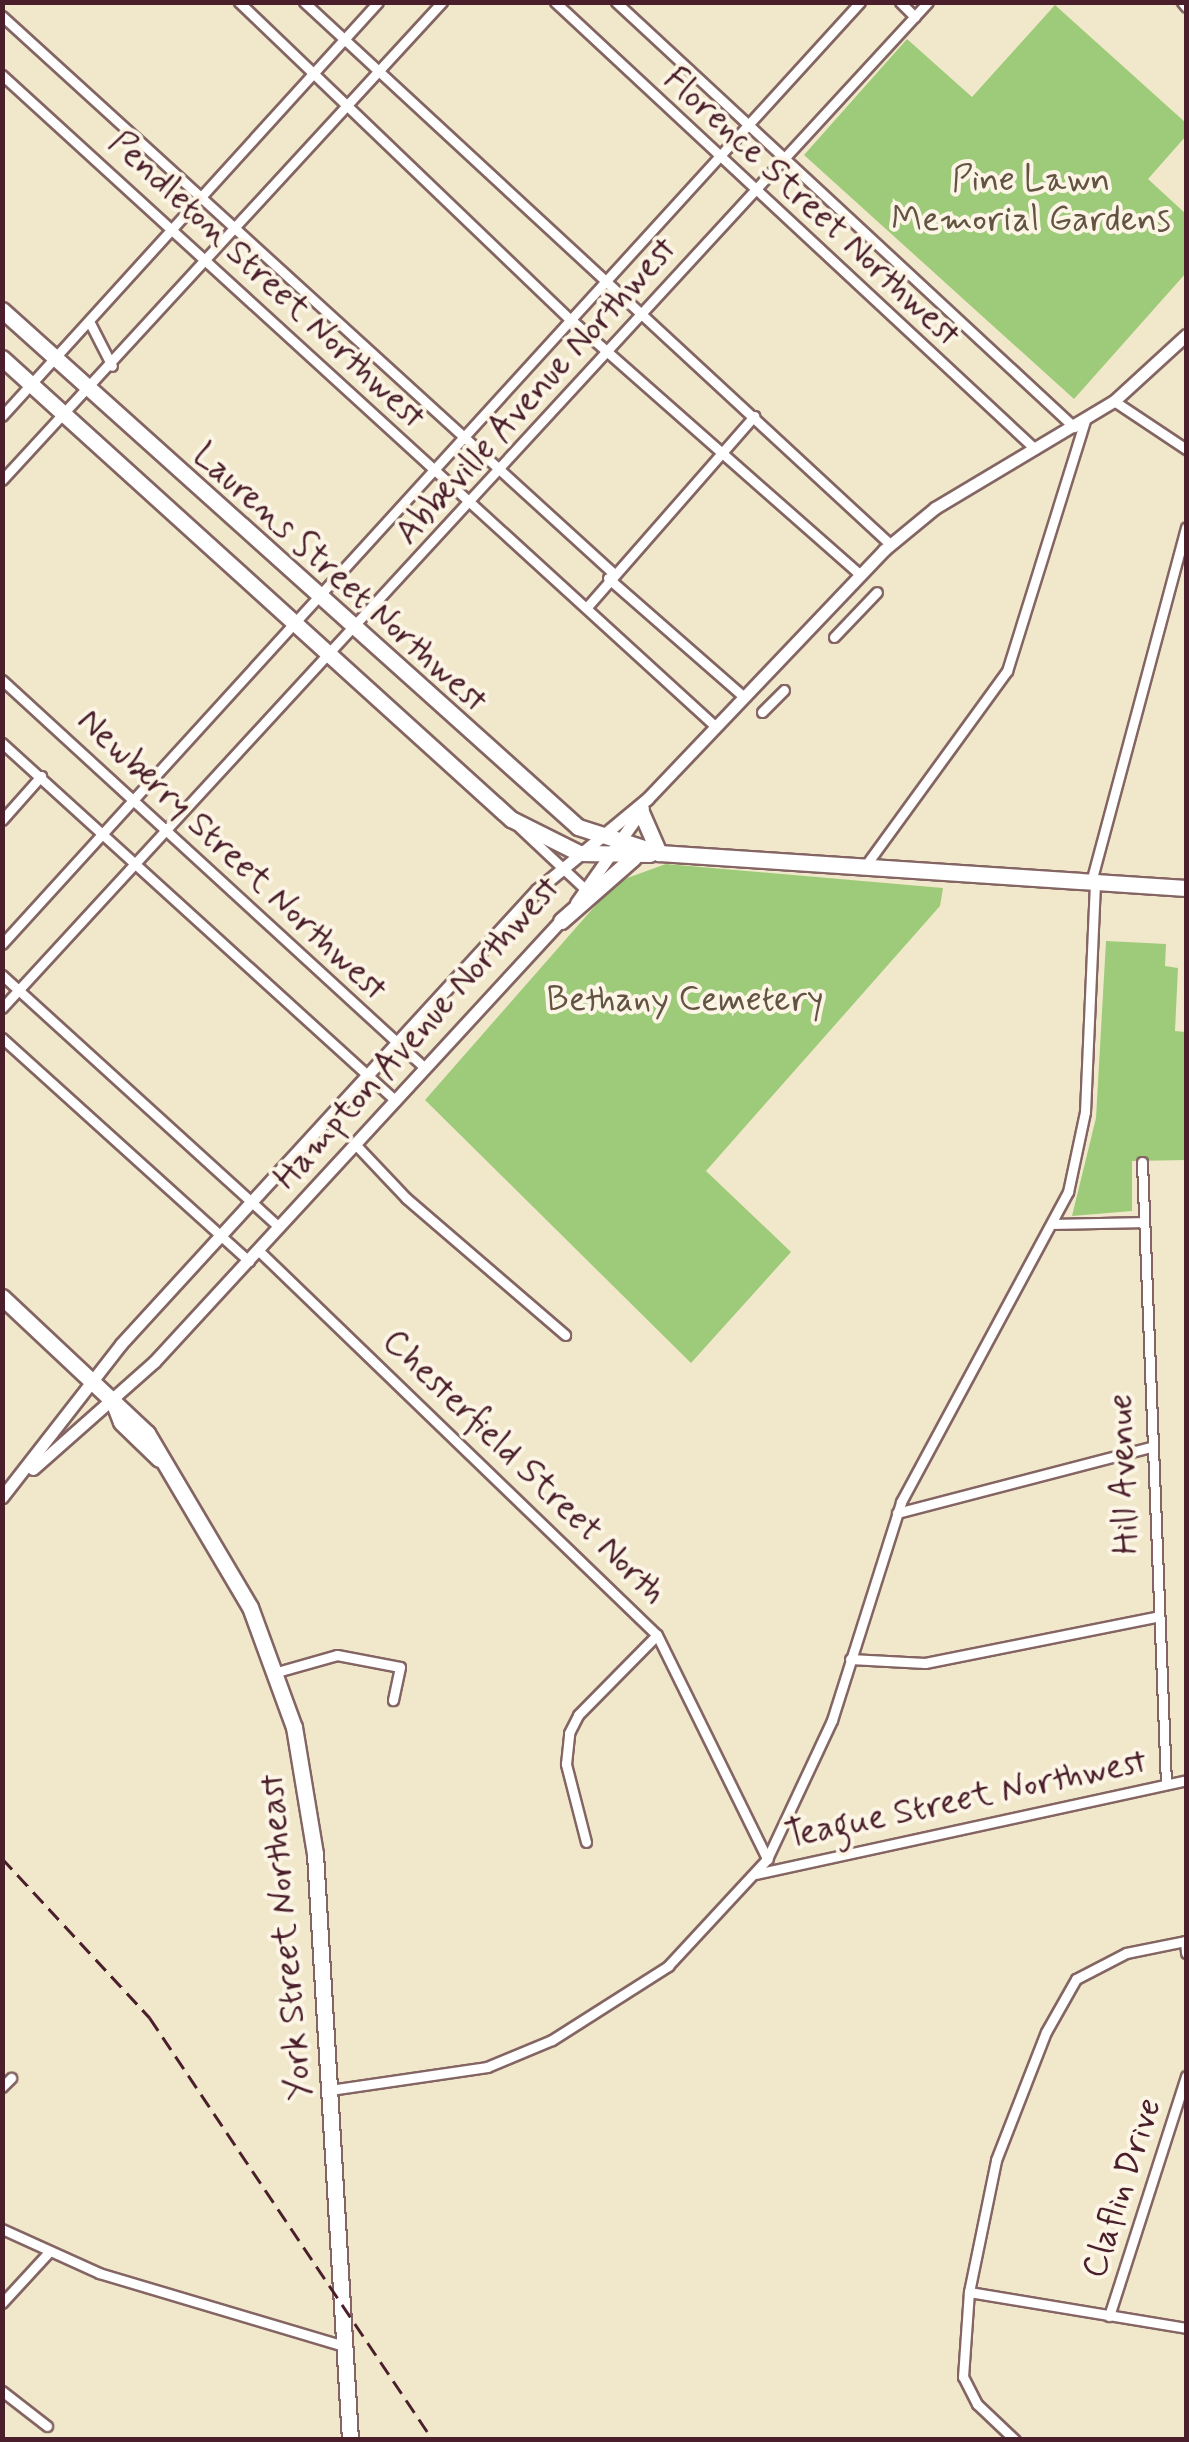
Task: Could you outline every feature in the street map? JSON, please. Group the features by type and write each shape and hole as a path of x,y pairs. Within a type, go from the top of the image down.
{"main road":[{"name":"Laurens Street Northwest","path":"2,310 567,821 598,836 658,853 1186,888"},
{"name":"Laurens Street Northwest","path":"2,358 511,819 579,853 658,853"},
{"path":"644,806 658,853"},
{"path":"551,842 567,821"},
{"path":"561,921 635,856"},
{"name":"York Street Northeast","path":"2,1297 93,1381 112,1401 120,1422 163,1462 237,1582 277,1672 312,1821 350,2440"}],"street":[{"path":"240,2 569,318 859,574"},
{"path":"304,2 890,544"},
{"path":"2,416 378,2"},
{"path":"2,480 89,391 442,2"},
{"name":"Florence Street Northwest","path":"555,2 1035,449"},
{"name":"Florence Street Northwest","path":"616,2 1079,424"},
{"name":"Abbeville Avenue Northwest","path":"2,944 860,2"},
{"path":"900,2 915,16"},
{"name":"Abbeville Avenue Northwest","path":"2,1008 472,503 609,352 639,313 928,2"},
{"name":"Pendleton Street Northwest","path":"2,16 611,576 748,692 770,704"},
{"name":"Pendleton Street Northwest","path":"2,75 716,727"},
{"path":"90,322 112,366"},
{"name":"Hampton Avenue Northwest","path":"14,1484 112,1401 279,1227 561,921 644,806 859,574 935,508 1114,401 1186,335"},
{"path":"1114,401 1186,448"},
{"path":"587,607 754,416"},
{"path":"863,869 1007,671 1079,424"},
{"path":"330,2090 486,2068 552,2040 668,1966 767,1858 819,1757 896,1513 1055,1224 1085,1112 1093,882 1186,528"},
{"path":"834,637 877,592"},
{"path":"837,596 856,614"},
{"name":"Newberry Street Northwest","path":"2,680 426,1068"},
{"path":"762,712 784,690"},
{"name":"Newberry Street Northwest","path":"2,743 133,866 396,1100"},
{"path":"2,820 41,776"},
{"name":"Hampton Avenue Northwest","path":"14,1484 93,1381 221,1236 560,868 598,836 644,806"},
{"name":"Laurens Street Northwest","path":"511,819 585,889"},
{"path":"2,975 279,1227"},
{"name":"Chesterfield Street North","path":"2,1038 221,1236 253,1255 657,1635 767,1858"},
{"path":"355,1144 406,1198 565,1335"},
{"name":"Hill Avenue","path":"1142,1162 1156,1617 1166,1784"},
{"path":"1055,1224 1143,1222"},
{"path":"896,1513 1150,1448"},
{"path":"2,1498 14,1484"},
{"path":"850,1659 926,1663 1156,1617"},
{"path":"586,1842 566,1764 572,1726 657,1635"},
{"path":"277,1672 337,1655 400,1667 394,1700"},
{"name":"Teague Street Northwest","path":"756,1874 1186,1780"},
{"path":"1014,2440 967,2391 962,2363 969,2292 996,2160 1065,1993 1102,1960 1185,1941 1186,1953"},
{"name":"Claflin Drive","path":"1109,2316 1186,2076"},
{"path":"2,2086 11,2078"},
{"path":"2,2230 47,2254 344,2346"},
{"path":"2,2303 47,2254"},
{"path":"969,2292 1186,2328"},
{"path":"2,2391 48,2426"}],"green space":[{"name":"Pine Lawn Memorial Gardens","path":"1055,5 1186,123 1186,136 1148,179 1186,214 1186,273 1074,399 804,155 907,39 972,97"},
{"name":"Bethany Cemetery","path":"666,864 943,888 940,906 706,1171 791,1252 691,1363 425,1100 616,882"},
{"path":"1106,941 1166,944 1165,966 1178,968 1175,1031 1186,1032 1186,1160 1132,1161 1132,1211 1072,1216 1096,1118"}],"railway":[{"path":"2,1858 150,2018 433,2440"}]}
